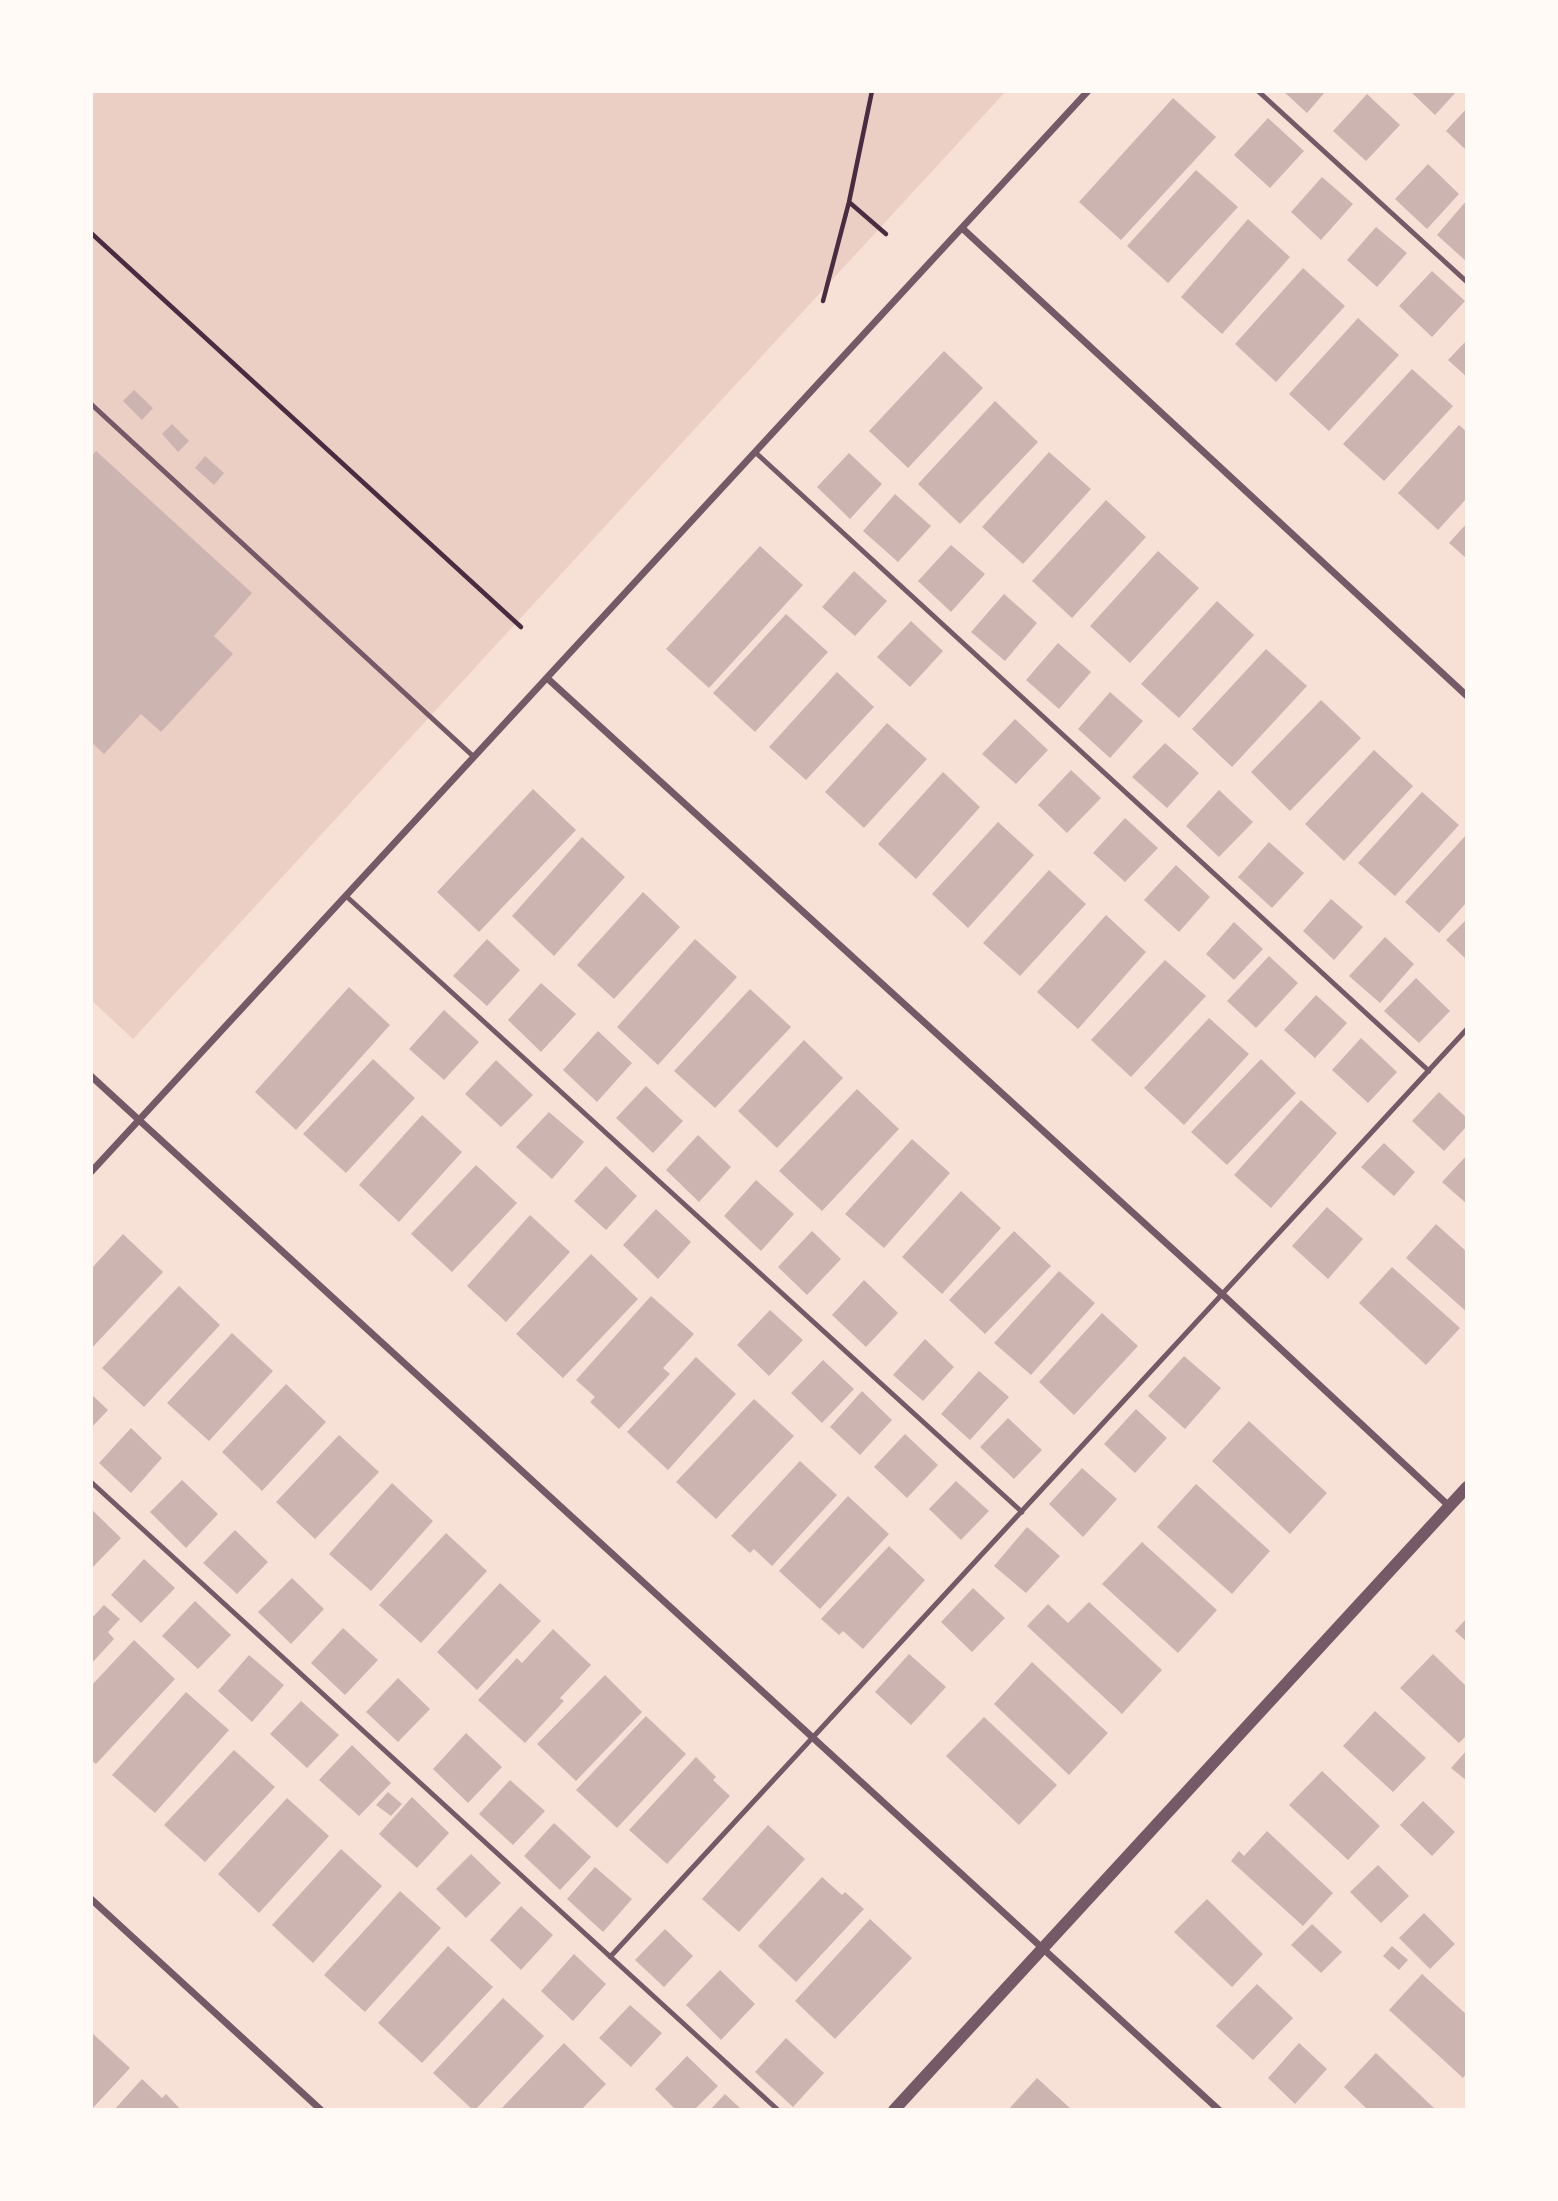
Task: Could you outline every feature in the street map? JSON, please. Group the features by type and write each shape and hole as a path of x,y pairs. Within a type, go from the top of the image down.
{"street":[{"path":"91,1172 1088,91"},
{"path":"962,228 1467,696"},
{"path":"547,678 1223,1295 1449,1506"},
{"path":"91,1076 1219,2110"},
{"path":"894,2110 1467,1487"},
{"path":"91,1899 321,2110"}],"lane":[{"path":"1258,91 1467,282"},
{"path":"91,404 474,757"},
{"path":"755,452 1429,1071"},
{"path":"346,896 1022,1512"},
{"path":"610,1957 1467,1029"},
{"path":"91,1482 778,2110"}],"path":[{"path":"823,301 849,202 872,91"},
{"path":"849,202 886,234"},
{"path":"91,233 521,627"}],"shaded area":[{"path":"91,91 1006,91 133,1039 91,1000"}],"building":[{"path":"1283,91 1326,91 1307,113"},
{"path":"1410,91 1457,91 1435,115"},
{"path":"1367,94 1400,125 1366,161 1333,131"},
{"path":"1173,98 1216,137 1121,240 1079,202"},
{"path":"1467,108 1467,151 1446,131"},
{"path":"1268,118 1304,151 1270,188 1234,155"},
{"path":"1428,164 1459,194 1427,229 1395,199"},
{"path":"1196,170 1238,207 1168,283 1127,246"},
{"path":"1322,177 1353,204 1321,240 1291,212"},
{"path":"1467,200 1467,262 1437,235"},
{"path":"1248,219 1290,257 1222,334 1181,297"},
{"path":"1376,227 1407,253 1377,287 1347,260"},
{"path":"1303,268 1345,306 1276,382 1235,344"},
{"path":"1432,271 1465,301 1432,337 1399,306"},
{"path":"1358,318 1399,355 1329,431 1289,394"},
{"path":"1467,340 1467,377 1448,360"},
{"path":"944,351 983,388 908,468 869,431"},
{"path":"1412,369 1453,406 1384,481 1343,444"},
{"path":"134,390 153,408 142,420 123,401"},
{"path":"995,401 1038,442 960,524 918,484"},
{"path":"172,424 189,441 178,452 162,434"},
{"path":"1459,425 1467,432 1467,498 1438,530 1398,493"},
{"path":"96,451 252,593 214,636 233,654 161,732 141,714 104,754 91,742 91,457"},
{"path":"1049,452 1091,489 1023,564 982,527"},
{"path":"849,453 882,484 850,519 817,487"},
{"path":"205,456 224,473 214,485 195,468"},
{"path":"895,494 931,526 898,562 863,531"},
{"path":"1106,500 1146,537 1072,618 1032,581"},
{"path":"1467,523 1467,559 1449,543"},
{"path":"951,545 985,574 951,612 918,581"},
{"path":"760,546 803,585 709,688 666,649"},
{"path":"1158,551 1199,588 1130,663 1090,626"},
{"path":"854,571 887,601 855,636 822,607"},
{"path":"1004,594 1037,623 1005,661 971,632"},
{"path":"1217,601 1254,635 1179,718 1141,684"},
{"path":"786,614 828,652 755,732 713,693"},
{"path":"911,621 943,651 910,687 877,657"},
{"path":"1058,643 1091,672 1059,709 1026,680"},
{"path":"1266,649 1307,686 1232,767 1192,729"},
{"path":"837,672 874,707 806,780 769,747"},
{"path":"1110,692 1143,721 1110,758 1078,729"},
{"path":"1321,700 1361,738 1290,811 1251,772"},
{"path":"1015,719 1048,750 1016,784 982,754"},
{"path":"887,723 927,759 864,828 825,792"},
{"path":"1165,743 1199,773 1167,808 1132,777"},
{"path":"1374,750 1413,786 1344,861 1305,824"},
{"path":"1071,770 1101,798 1067,833 1038,805"},
{"path":"943,772 980,807 916,879 878,844"},
{"path":"533,789 576,830 479,932 437,892"},
{"path":"1219,790 1253,822 1219,857 1186,826"},
{"path":"1422,792 1459,825 1395,896 1358,863"},
{"path":"1125,818 1158,848 1125,882 1093,853"},
{"path":"998,822 1034,855 968,928 932,894"},
{"path":"1467,834 1467,902 1439,933 1405,902"},
{"path":"582,837 625,877 554,956 512,916"},
{"path":"1269,842 1304,873 1272,908 1238,877"},
{"path":"1176,865 1210,897 1179,932 1144,900"},
{"path":"1049,870 1086,904 1020,976 983,943"},
{"path":"643,892 680,927 614,999 577,965"},
{"path":"1331,899 1363,927 1334,960 1303,931"},
{"path":"1106,915 1146,952 1078,1029 1037,992"},
{"path":"1467,919 1467,960 1446,940"},
{"path":"1234,922 1263,949 1234,980 1206,954"},
{"path":"1385,937 1414,964 1380,1003 1349,976"},
{"path":"487,939 520,970 487,1006 453,976"},
{"path":"695,939 737,977 658,1065 617,1027"},
{"path":"1269,956 1298,983 1256,1028 1227,1001"},
{"path":"1165,960 1206,996 1131,1077 1091,1040"},
{"path":"1416,978 1450,1011 1419,1043 1384,1011"},
{"path":"541,983 576,1014 541,1052 508,1020"},
{"path":"349,987 390,1025 296,1130 255,1092"},
{"path":"750,989 791,1027 715,1108 674,1071"},
{"path":"1316,995 1347,1023 1315,1058 1284,1030"},
{"path":"444,1010 479,1042 444,1080 409,1049"},
{"path":"1209,1018 1249,1054 1184,1125 1144,1088"},
{"path":"598,1031 632,1063 597,1102 563,1070"},
{"path":"1361,1038 1397,1072 1368,1103 1332,1070"},
{"path":"804,1040 843,1078 777,1148 738,1111"},
{"path":"373,1059 415,1098 346,1173 303,1134"},
{"path":"1261,1059 1296,1093 1227,1165 1191,1132"},
{"path":"496,1060 533,1095 501,1127 465,1094"},
{"path":"646,1086 683,1121 653,1153 616,1118"},
{"path":"857,1089 899,1129 822,1211 779,1171"},
{"path":"1439,1092 1467,1118 1467,1126 1444,1151 1412,1121"},
{"path":"1301,1100 1337,1133 1271,1208 1234,1175"},
{"path":"549,1112 584,1142 552,1179 516,1147"},
{"path":"422,1115 462,1152 399,1222 359,1185"},
{"path":"698,1135 731,1167 699,1202 666,1170"},
{"path":"912,1139 950,1173 884,1248 845,1214"},
{"path":"1384,1143 1415,1172 1394,1196 1361,1167"},
{"path":"1467,1155 1467,1204 1442,1182"},
{"path":"476,1165 517,1203 452,1272 411,1234"},
{"path":"606,1166 637,1196 606,1230 574,1201"},
{"path":"756,1180 794,1214 761,1251 724,1216"},
{"path":"961,1191 1001,1228 942,1294 902,1257"},
{"path":"1327,1207 1363,1239 1328,1279 1292,1246"},
{"path":"656,1209 691,1242 658,1279 623,1245"},
{"path":"530,1215 570,1252 506,1322 467,1286"},
{"path":"1436,1224 1467,1252 1467,1312 1406,1258"},
{"path":"812,1231 841,1259 807,1295 778,1267"},
{"path":"1014,1231 1051,1266 985,1334 949,1300"},
{"path":"123,1234 163,1272 91,1349 91,1269"},
{"path":"591,1254 638,1299 563,1378 516,1334"},
{"path":"1392,1267 1460,1328 1426,1365 1359,1303"},
{"path":"1059,1271 1095,1303 1031,1375 994,1343"},
{"path":"864,1280 898,1313 866,1347 832,1315"},
{"path":"179,1286 220,1325 144,1407 102,1368"},
{"path":"651,1296 694,1334 663,1368 670,1374 619,1429 590,1402 595,1397 576,1380"},
{"path":"770,1310 803,1340 769,1376 737,1345"},
{"path":"1102,1313 1138,1346 1074,1415 1039,1382"},
{"path":"232,1333 273,1371 209,1441 167,1403"},
{"path":"925,1339 954,1367 923,1401 893,1375"},
{"path":"1184,1356 1221,1388 1185,1429 1148,1396"},
{"path":"696,1357 736,1394 668,1470 627,1432"},
{"path":"823,1360 854,1389 822,1423 791,1393"},
{"path":"979,1371 1009,1397 970,1440 941,1414"},
{"path":"286,1384 326,1422 262,1491 222,1452"},
{"path":"862,1391 892,1420 860,1455 830,1427"},
{"path":"91,1394 108,1410 91,1428"},
{"path":"754,1399 794,1436 716,1519 676,1482"},
{"path":"1136,1409 1167,1438 1135,1473 1104,1444"},
{"path":"1008,1418 1042,1450 1014,1479 980,1447"},
{"path":"1249,1421 1327,1493 1290,1534 1212,1461"},
{"path":"131,1428 162,1458 131,1493 99,1463"},
{"path":"905,1434 938,1465 907,1498 874,1467"},
{"path":"339,1435 379,1472 315,1539 276,1502"},
{"path":"800,1461 837,1495 772,1566 754,1549 750,1553 731,1536"},
{"path":"1082,1468 1117,1499 1083,1537 1049,1504"},
{"path":"182,1480 218,1514 186,1548 150,1512"},
{"path":"956,1481 989,1511 961,1540 929,1509"},
{"path":"392,1483 433,1521 371,1591 329,1554"},
{"path":"1196,1484 1270,1551 1232,1594 1157,1527"},
{"path":"848,1496 889,1534 820,1609 779,1571"},
{"path":"91,1509 121,1538 91,1569"},
{"path":"1027,1527 1060,1556 1026,1593 994,1566"},
{"path":"235,1530 268,1562 237,1594 203,1563"},
{"path":"446,1533 487,1571 421,1643 379,1605"},
{"path":"1142,1542 1217,1610 1178,1653 1102,1584"},
{"path":"889,1546 925,1580 863,1649 843,1631 839,1635 821,1619"},
{"path":"144,1559 175,1588 141,1623 111,1595"},
{"path":"292,1578 324,1609 291,1644 258,1612"},
{"path":"500,1583 541,1621 477,1690 437,1652"},
{"path":"973,1588 1005,1618 972,1652 941,1622"},
{"path":"195,1601 231,1635 198,1669 162,1636"},
{"path":"1089,1602 1162,1670 1122,1714 1027,1626 1048,1604 1068,1623"},
{"path":"104,1605 120,1619 108,1632 114,1639 91,1664 91,1619"},
{"path":"1467,1618 1467,1642 1455,1631"},
{"path":"343,1628 378,1660 345,1695 311,1663"},
{"path":"553,1629 591,1665 560,1698 564,1701 525,1743 478,1700 517,1658 522,1663"},
{"path":"134,1640 175,1679 96,1764 91,1760 91,1686"},
{"path":"909,1654 946,1687 911,1725 875,1692"},
{"path":"1433,1654 1467,1687 1467,1735 1459,1743 1400,1688"},
{"path":"249,1655 284,1685 252,1722 218,1691"},
{"path":"1032,1662 1108,1733 1069,1775 994,1704"},
{"path":"605,1675 642,1712 576,1781 537,1744"},
{"path":"398,1678 430,1709 398,1742 366,1712"},
{"path":"186,1692 229,1730 155,1813 112,1775"},
{"path":"301,1701 339,1735 307,1768 270,1734"},
{"path":"1375,1711 1426,1758 1393,1792 1343,1746"},
{"path":"646,1716 686,1754 617,1828 576,1790"},
{"path":"984,1717 1057,1785 1019,1825 946,1756"},
{"path":"466,1733 502,1767 468,1803 433,1769"},
{"path":"352,1745 391,1783 359,1816 319,1780"},
{"path":"234,1750 275,1787 205,1862 164,1825"},
{"path":"1467,1750 1467,1781 1451,1768"},
{"path":"696,1757 716,1777 713,1780 730,1796 667,1864 629,1830"},
{"path":"1322,1771 1380,1826 1348,1860 1289,1805"},
{"path":"510,1780 545,1811 513,1845 479,1814"},
{"path":"388,1792 402,1804 391,1816 376,1805"},
{"path":"412,1797 449,1833 417,1868 379,1834"},
{"path":"287,1798 329,1836 259,1913 218,1874"},
{"path":"1423,1801 1455,1832 1432,1856 1400,1825"},
{"path":"554,1823 591,1857 560,1890 524,1856"},
{"path":"768,1825 805,1859 739,1932 702,1899"},
{"path":"1267,1831 1333,1893 1303,1926 1231,1861 1239,1851 1244,1856"},
{"path":"341,1849 382,1886 313,1963 272,1925"},
{"path":"471,1854 501,1883 466,1918 436,1889"},
{"path":"1378,1865 1409,1896 1381,1923 1350,1892"},
{"path":"595,1867 632,1899 603,1932 567,1899"},
{"path":"822,1877 842,1895 845,1892 864,1909 796,1982 758,1946"},
{"path":"400,1891 441,1928 365,2012 324,1975"},
{"path":"1207,1899 1263,1954 1232,1987 1174,1932"},
{"path":"521,1906 553,1935 521,1970 490,1940"},
{"path":"1424,1913 1455,1944 1430,1969 1399,1938"},
{"path":"870,1919 912,1958 835,2039 795,2001"},
{"path":"1312,1924 1342,1952 1321,1973 1291,1945"},
{"path":"665,1929 693,1956 664,1987 635,1960"},
{"path":"448,1946 493,1987 422,2063 378,2023"},
{"path":"1392,1946 1408,1960 1399,1970 1383,1956"},
{"path":"574,1954 606,1984 573,2021 541,1991"},
{"path":"720,1970 755,2004 721,2040 686,2005"},
{"path":"1422,1974 1467,2015 1467,2073 1463,2078 1389,2010"},
{"path":"1257,1984 1293,2018 1253,2060 1216,2026"},
{"path":"503,1998 544,2036 473,2110 433,2073"},
{"path":"630,2005 662,2033 631,2067 599,2038"},
{"path":"91,2032 130,2068 91,2110"},
{"path":"786,2038 824,2073 793,2107 755,2072"},
{"path":"564,2043 606,2084 581,2110 500,2110"},
{"path":"1299,2043 1327,2069 1295,2104 1268,2078"},
{"path":"1376,2053 1435,2109 1368,2110 1344,2087"},
{"path":"687,2056 718,2086 694,2110 676,2110 655,2089"},
{"path":"1037,2078 1072,2110 1008,2110"},
{"path":"142,2079 162,2098 166,2094 181,2110 114,2110"},
{"path":"725,2094 742,2110 710,2110"}]}
